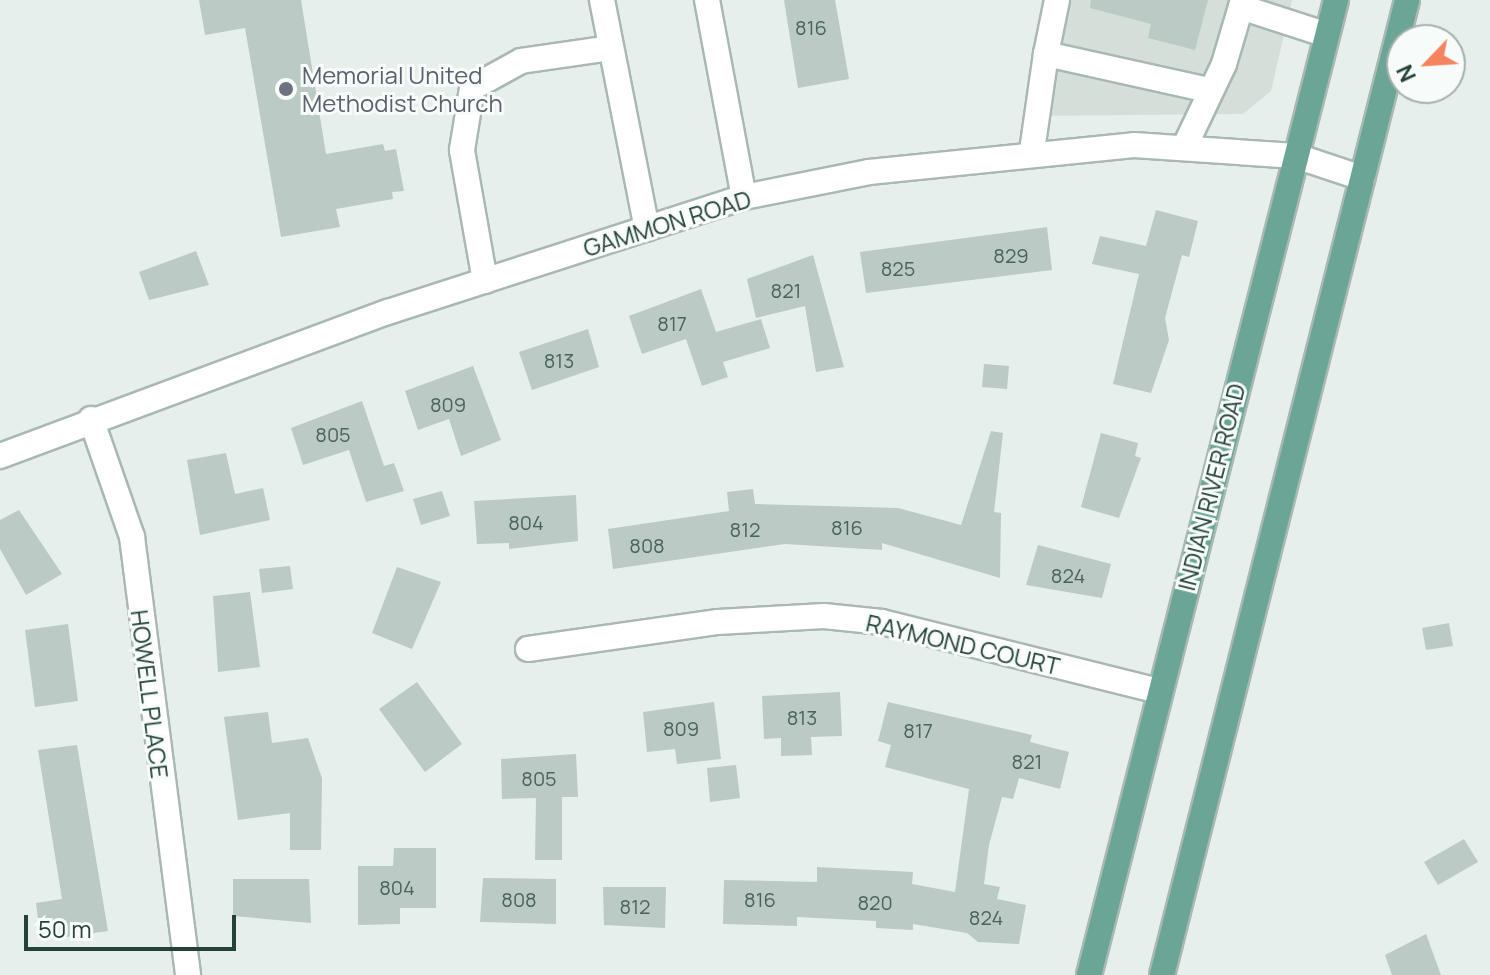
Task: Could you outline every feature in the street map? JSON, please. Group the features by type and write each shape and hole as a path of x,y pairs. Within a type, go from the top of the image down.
{"main road":[{"name":"INDIAN RIVER ROAD","path":"1089,975 1336,0"},
{"path":"1162,975 1407,0"}],"street":[{"path":"602,0 647,229"},
{"path":"707,0 744,197"},
{"path":"1032,151 1057,0"},
{"path":"1184,148 1242,3 1327,35"},
{"path":"485,281 462,150 472,88 521,61 610,48"},
{"path":"1046,54 1208,90"},
{"name":"GAMMON ROAD","path":"0,456 91,419 485,281 744,197 869,172 1032,151 1184,148 1296,156 1362,178"},
{"name":"HOWELL PLACE","path":"91,419 132,537 188,975"},
{"name":"RAYMOND COURT","path":"528,649 734,620 824,616 882,622 1159,691"}],"shaded area":[{"path":"1042,0 1292,0 1271,91 1243,114 1026,116"}],"building":[{"name":"Memorial United Methodist Church","path":"199,0 301,0 326,154 383,144 385,151 396,149 404,191 392,192 393,199 336,209 340,227 281,237 245,28 205,35"},
{"path":"784,0 835,0 849,79 798,88"},
{"path":"1091,0 1208,0 1195,50 1148,38 1151,24 1090,8"},
{"path":"1156,210 1198,221 1189,257 1182,255 1165,318 1169,340 1151,393 1113,384 1139,274 1092,264 1100,236 1146,246"},
{"path":"1047,227 1052,270 866,293 860,252"},
{"path":"196,251 209,285 149,300 139,272"},
{"path":"813,255 844,367 816,372 805,306 756,318 747,279"},
{"path":"701,289 716,332 761,319 770,348 723,362 728,377 702,386 686,339 642,354 629,316"},
{"path":"588,329 599,367 532,390 519,352"},
{"path":"984,364 1009,366 1007,389 982,387"},
{"path":"473,366 501,440 461,456 449,419 418,430 405,391"},
{"path":"362,401 384,466 394,463 404,491 366,502 349,450 303,465 291,428"},
{"path":"991,431 1003,433 994,512 1001,513 1000,578 882,543 882,550 785,544 613,569 608,529 729,511 727,492 753,489 755,504 898,508 961,525"},
{"path":"1101,433 1138,443 1135,456 1141,458 1119,518 1081,507"},
{"path":"226,453 235,494 263,488 270,520 200,535 187,460"},
{"path":"442,491 450,516 421,525 413,499"},
{"path":"576,495 578,541 509,549 509,543 477,544 474,501"},
{"path":"19,510 62,574 26,595 0,549 0,520"},
{"path":"1038,545 1111,564 1102,598 1026,585"},
{"path":"290,566 293,589 262,593 259,569"},
{"path":"397,567 441,582 412,649 372,633"},
{"path":"250,592 260,667 218,672 213,596"},
{"path":"1449,623 1453,646 1426,650 1422,628"},
{"path":"68,624 78,701 35,707 25,630"},
{"path":"417,682 462,744 425,772 379,709"},
{"path":"840,692 842,736 811,737 812,755 781,756 781,738 764,739 762,696"},
{"path":"714,702 721,759 677,764 675,749 647,752 643,712"},
{"path":"888,702 1032,735 1030,742 1069,752 1060,789 1019,778 1013,799 1002,797 989,845 984,884 1000,887 997,899 1026,905 1019,944 978,942 967,933 913,924 913,930 876,928 876,921 797,917 797,926 723,924 724,880 817,882 817,867 913,872 912,884 955,892 969,789 885,767 891,745 878,741"},
{"path":"268,712 272,743 308,738 322,778 321,850 290,850 290,813 238,820 224,717"},
{"path":"77,745 108,931 66,937 65,923 39,927 36,903 62,899 38,750"},
{"path":"576,754 578,797 562,797 562,860 535,860 536,798 502,799 501,759"},
{"path":"736,765 740,798 710,802 707,768"},
{"path":"1464,839 1478,862 1438,885 1424,862"},
{"path":"394,848 436,848 436,908 400,908 400,924 358,925 358,866 393,866"},
{"path":"483,878 556,879 556,924 480,922"},
{"path":"233,879 309,879 311,923 233,916"},
{"path":"603,887 666,887 665,928 604,925"},
{"path":"1426,934 1441,975 1392,975 1385,955"}],"place":[{"name":"Memorial United Methodist Church","path":"286,89"}]}
